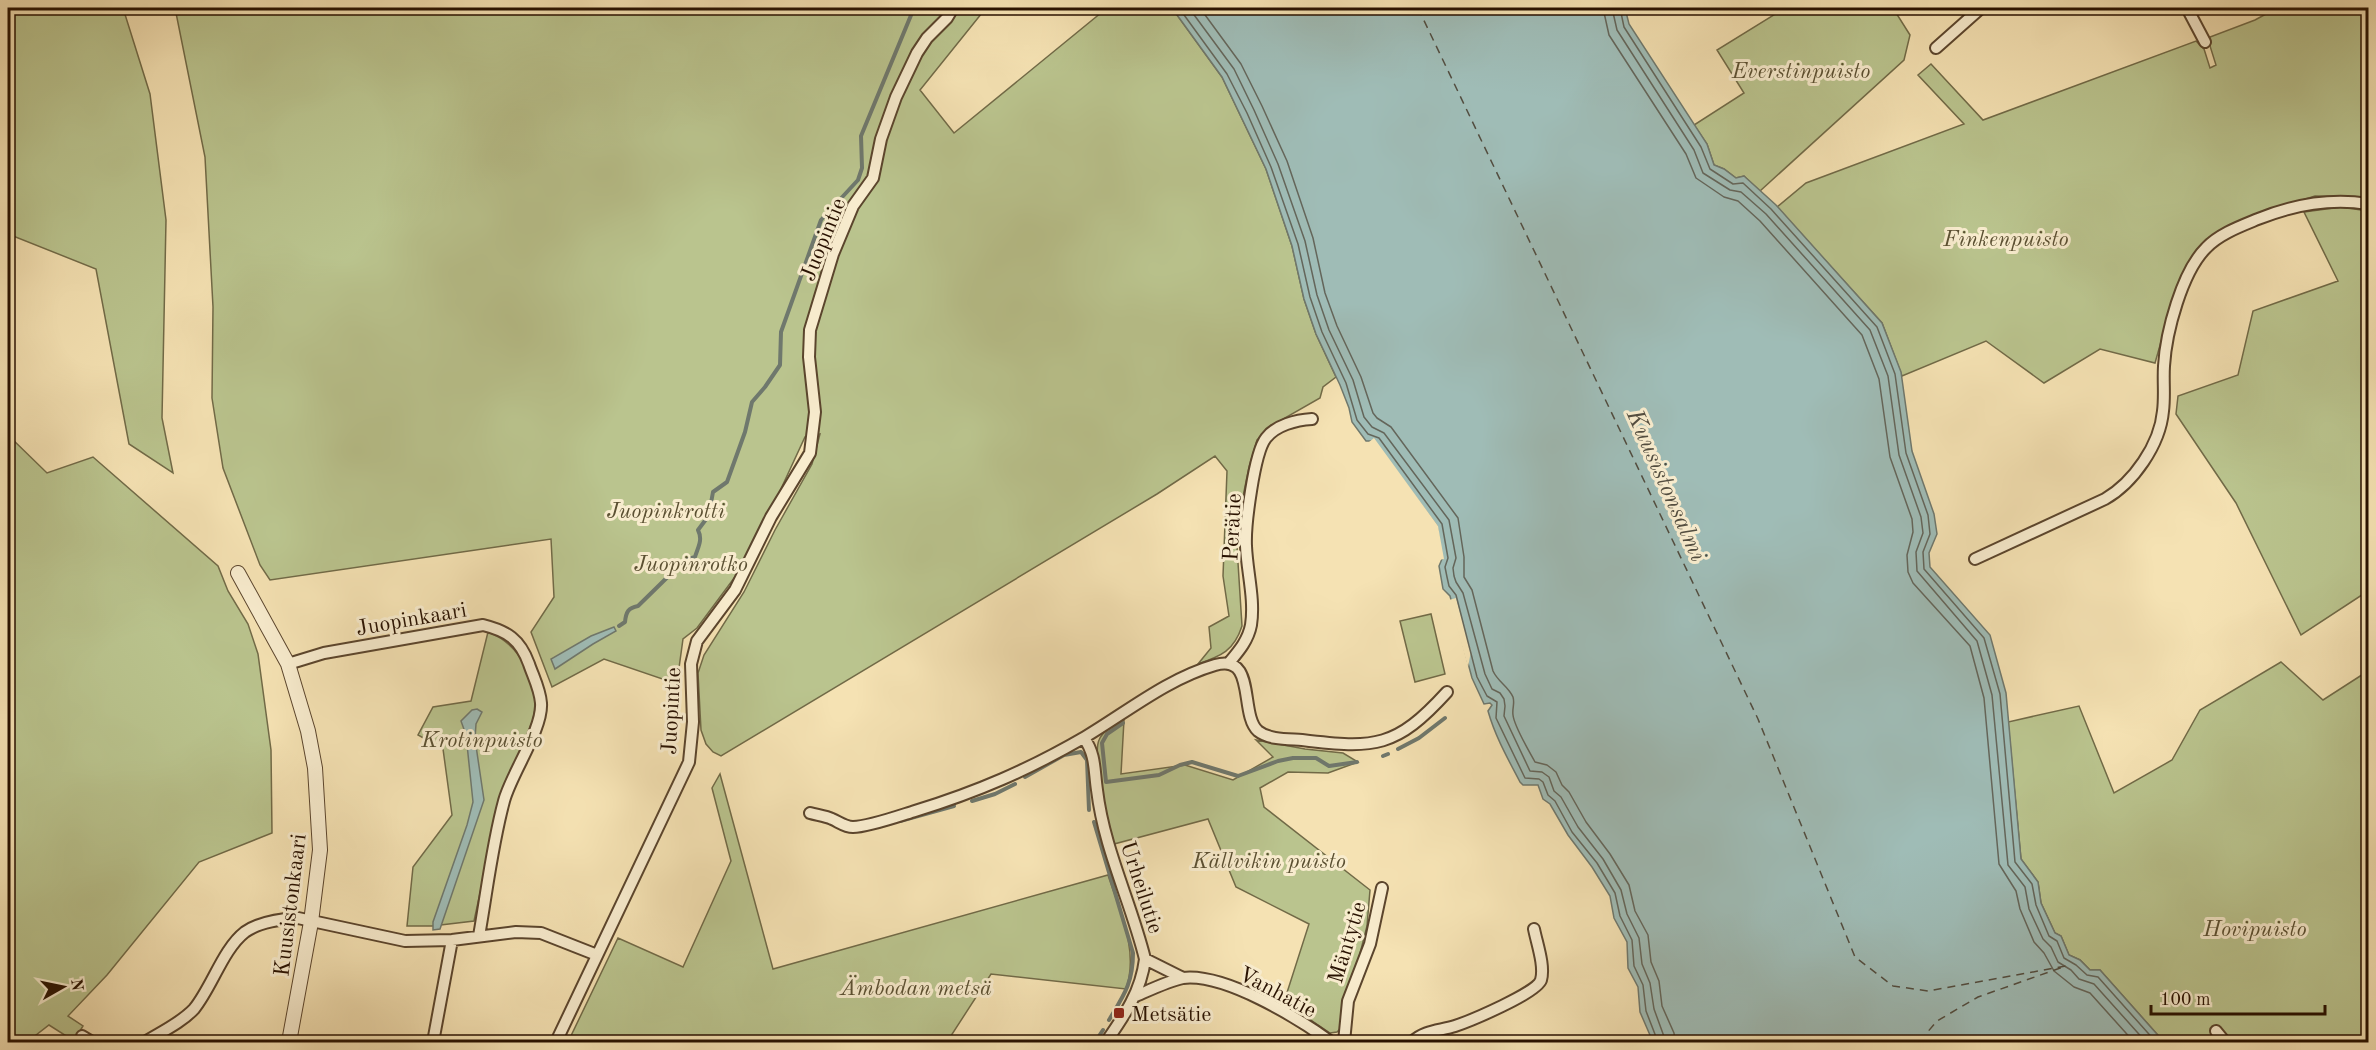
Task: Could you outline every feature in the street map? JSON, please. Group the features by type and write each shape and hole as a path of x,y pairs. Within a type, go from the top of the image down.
{"street":[{"name":"Juopintie","path":"556,1042 689,762 693,722 691,664 697,641 735,590 771,517 810,453 815,412 809,357 810,330 833,254 853,206 873,178 881,138 917,53 953,8"},
{"path":"1935,48 1982,8"},
{"path":"2187,8 2193,15 2205,42"},
{"path":"1975,559 2105,499 2119,491 2140,467 2160,429 2163,413 2164,366 2178,300 2182,287 2206,248 2231,231 2278,211 2328,202 2368,204"},
{"name":"Perätie","path":"1228,664 1244,645 1251,626 1252,609 1246,526 1257,464 1265,439 1282,426 1312,419"},
{"name":"Kuusistonkaari","path":"238,573 288,664 308,731 315,768 320,850 311,922 289,1042"},
{"name":"Juopinkaari","path":"288,664 324,653 483,625 500,629 516,640 527,658 541,705 538,721 505,797 479,936"},
{"path":"810,813 853,827 887,819 990,786 1084,738 1168,685 1217,664 1228,664 1238,668 1243,674 1251,718 1258,730 1271,736 1333,744 1359,746 1391,738 1423,718 1447,692"},
{"name":"Urheilutie","path":"1084,738 1092,748 1096,765 1100,815 1108,846 1145,959 1143,976 1136,996 1106,1042"},
{"name":"Mäntytie","path":"1344,1042 1348,1001 1370,944 1382,888"},
{"path":"145,1042 182,1020 194,1009 234,945 245,932 283,919 298,918 391,939 452,940 516,932 541,933 597,955"},
{"path":"1412,1042 1430,1031 1452,1027 1473,1019 1533,991 1541,982 1534,929"},
{"path":"433,1042 452,940"},
{"path":"1145,959 1183,978"},
{"name":"Vanhatie","path":"1136,996 1183,978 1222,983 1241,990 1331,1042"},
{"path":"2216,1031 2225,1042"}],"green space":[{"path":"8,8 123,8 150,94 166,220 162,418 173,473 129,444 96,269 8,234"},
{"path":"175,8 986,8 920,90 954,133 1107,8 1172,8 1222,77 1266,169 1292,246 1304,299 1316,334 1336,377 1323,387 1320,398 1276,423 1257,440 1236,531 1242,626 1235,641 1220,655 1198,664 1211,648 1209,627 1229,616 1223,576 1227,471 1215,456 1157,494 721,756 713,752 706,744 701,730 698,673 704,655 744,592 812,464 820,434 805,437 749,558 697,628 683,639 679,668 680,685 604,659 552,687 531,632 554,597 551,539 270,580 260,565 223,468 212,398 213,307 205,157"},
{"name":"Everstinpuisto","path":"1785,8 1893,8 1910,35 1904,60 1760,191 1744,176 1736,178 1714,165 1707,144 1694,125 1744,93 1717,50"},
{"name":"Finkenpuisto","path":"2277,8 2368,8 2368,197 2315,196 2277,208 2208,241 2170,310 2155,363 2100,349 2044,383 1986,341 1902,376 1882,323 1777,207 1806,183 1964,124 1918,75 1931,64 1983,120 2196,41 2204,49 2210,68 2216,65 2210,46 2210,37 2255,20"},
{"path":"2341,207 2368,211 2368,591 2301,635 2236,503 2176,414 2178,396 2238,375 2253,311 2338,281 2304,212"},
{"path":"8,435 47,473 93,457 218,566 228,591 248,624 258,654 271,750 272,833 199,862 107,975 68,1016 83,1026 74,1041 49,1025 27,1042 8,1042"},
{"path":"1431,614 1445,674 1415,682 1400,621"},
{"name":"Krotinpuisto","path":"488,632 510,646 526,667 534,693 533,720 501,796 474,921 432,926 407,926 413,867 452,815 443,749 418,735 433,707 471,701"},
{"name":"Hovipuisto","path":"2281,662 2323,700 2368,671 2368,1042 2164,1042 2100,970 2090,970 2080,960 2069,955 2061,936 2055,933 2041,903 2038,882 2021,859 2008,722 2079,706 2114,793 2172,760 2200,710"},
{"name":"Källvikin puisto","path":"1124,720 1121,774 1185,765 1233,780 1273,757 1256,740 1343,753 1358,762 1328,773 1288,772 1260,788 1264,807 1370,890 1367,926 1341,1028 1337,1032 1330,1033 1284,1002 1309,924 1236,887 1208,819 1114,844 1102,791 1097,748 1103,733"},
{"name":"Ämbodan metsä","path":"720,774 773,969 1108,875 1129,946 1129,975 1126,989 991,974 947,1042 568,1042 618,938 683,967 731,861 712,788"}],"water":[{"name":"Kuusistonsalmi","path":"1172,8 1625,8 1629,24 1707,144 1714,165 1736,178 1744,176 1776,205 1882,323 1901,372 1912,451 1934,514 1937,534 1929,553 1930,567 1990,635 2006,693 2021,859 2038,882 2041,903 2055,933 2061,936 2069,955 2080,960 2090,970 2100,970 2164,1042 1653,1042 1640,1012 1638,987 1628,968 1627,942 1614,918 1610,896 1568,835 1550,804 1543,799 1538,785 1523,785 1506,756 1488,711 1492,705 1484,704 1472,678 1450,596 1443,589 1439,566 1442,559 1437,526 1374,441 1366,441 1352,422 1349,408 1316,334 1304,299 1292,246 1266,169 1222,77"},
{"path":"614,627 616,631 555,669 551,659 591,636"},
{"path":"477,709 482,712 476,724 475,739 484,800 440,929 433,930 433,922 473,802 466,735 461,721 472,710"}],"pier":[{"path":"1374,438 1438,526 1444,559 1439,560 1434,528 1369,442"},
{"path":"1456,598 1471,651 1468,667 1449,600"}],"waterway":[{"path":"619,626 625,622 630,609 638,606 685,560 695,557 700,540 698,530 713,510 711,503 713,492 727,482 745,432 752,402 780,365 781,332 821,220 858,180 862,168 861,136 914,8"},
{"path":"1398,749 1419,738 1445,718"},
{"path":"1123,723 1107,734 1102,743 1106,782 1159,775 1192,762 1238,776 1278,761 1293,758 1316,758 1329,766 1357,762"},
{"path":"1025,777 1064,755 1081,752 1087,760 1089,810"},
{"path":"1383,756 1388,754"},
{"path":"972,801 995,794 1015,784"},
{"path":"900,821 954,806"},
{"path":"1094,822 1133,953 1129,981 1109,1020"},
{"path":"1095,1042 1103,1030"}],"ferry route":[{"path":"1418,8 1758,719 1855,957 1893,986 1928,991 2066,966 1978,997 1937,1021 1919,1042"}],"place":[{"name":"Metsätie","path":"1119,1013"}],"park label":[{"name":"Juopinkrotti","path":"666,510"},
{"name":"Juopinrotko","path":"691,563"}]}
